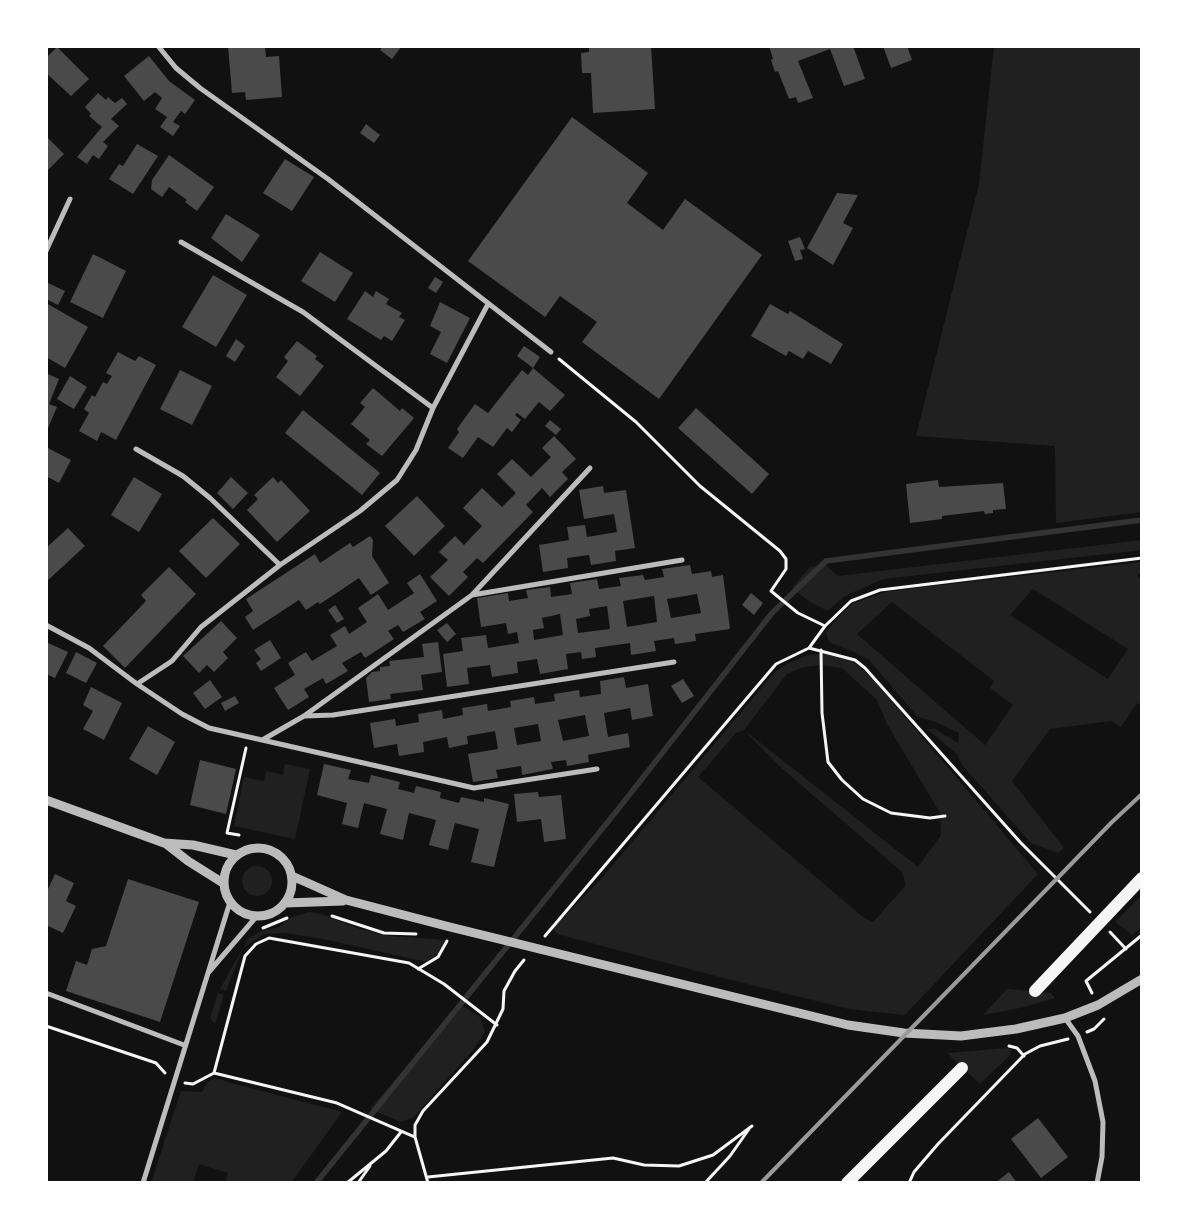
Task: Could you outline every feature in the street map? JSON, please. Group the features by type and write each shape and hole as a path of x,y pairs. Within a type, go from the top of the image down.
{"main road":[{"path":"1035,991 1142,878"},
{"path":"847,1183 962,1068"}],"street":[{"path":"158,46 176,68 200,88 328,179 551,352"},
{"path":"46,251 70,199"},
{"path":"181,242 303,312 433,408"},
{"path":"136,684 172,661 201,627 280,565 360,511 397,480 416,450 433,408 488,304"},
{"path":"136,449 183,476 210,498 280,565"},
{"path":"264,739 304,716 472,595 590,468"},
{"path":"472,595 682,560"},
{"path":"46,625 89,648 136,684 182,714 209,728 474,788 597,769"},
{"path":"304,716 332,715 674,662"},
{"path":"46,800 164,842 193,845 236,855 255,848 265,848 282,858 292,876 291,890 285,903 272,914 256,917 246,915 230,902 223,883 225,872 236,855"},
{"path":"164,842 188,861 223,883"},
{"path":"292,876 346,900 488,937 848,1025 904,1033 961,1036 1016,1029 1065,1018 1098,1005 1142,979"},
{"path":"285,903 346,900"},
{"path":"143,1183 184,1045 230,902"},
{"path":"208,973 256,917"},
{"path":"46,993 184,1045"},
{"path":"1065,1018 1078,1036 1095,1081 1103,1122 1102,1157 1097,1183"}],"path":[{"path":"551,352 636,422 700,486 780,551 786,559 786,569 771,591 798,613 825,626"},
{"path":"541,941 776,664 810,648 825,626 851,601 880,590 1142,558"},
{"path":"810,648 855,660 865,668 1020,842 1091,912"},
{"path":"822,650 822,713 828,762 842,780 863,799 892,813 930,818 945,816"},
{"path":"238,835 227,832 249,738"},
{"path":"259,929 276,924 289,916"},
{"path":"331,916 384,933 420,934"},
{"path":"1105,926 1126,948"},
{"path":"1086,981 1142,935"},
{"path":"418,969 441,952 449,937 443,936"},
{"path":"214,1073 245,956 256,944 269,938 410,963 444,984 497,1025"},
{"path":"428,1183 415,1137 415,1125 423,1111 487,1042 497,1025 503,1009 504,991 514,971 528,956"},
{"path":"908,1183 914,1172 938,1144 1025,1054 1040,1046 1078,1036 1094,1029 1104,1019"},
{"path":"336,1103 392,1129 415,1137"},
{"path":"427,1177 613,1158 644,1165 679,1166 713,1155 752,1126 730,1156 705,1183"},
{"path":"347,1183 386,1151 401,1132"},
{"path":"358,1183 373,1161"}],"shaded area":[{"path":"994,46 1142,46 1142,512 1056,523 1055,446 916,436 979,184"},
{"path":"1142,540 1142,550 883,579 843,597 828,611 808,601 792,588 810,567 825,564 838,576"},
{"path":"1142,562 1142,571 1137,576 1142,580 1142,706 1137,703 1121,727 1111,721 1050,729 1012,781 1064,848 1058,853 1031,843 962,765 957,754 927,729 935,729 958,743 959,733 933,721 918,717 869,660 829,642 826,633 837,618 854,603 889,591","holes":["1033,589 1128,649 1108,679 1010,615","892,602 994,681 990,688 1013,705 985,745 857,634"]},
{"path":"824,654 851,660 872,678 1038,874 905,1015 849,1009 557,934 553,928 602,878 774,673 786,664 808,655","holes":["822,665 842,668 877,700 887,724 940,813 941,835 918,867 744,730 787,674 803,667","744,730 778,765 902,872 906,885 873,922 863,917 698,777 736,733"]},
{"path":"285,764 310,769 295,839 234,826 244,777 264,781 266,771 283,775"},
{"path":"257,866 268,870 272,881 268,892 257,896 246,892 242,881 246,870"},
{"path":"1142,895 1142,927 1132,935 1115,922"},
{"path":"309,912 321,914 360,929 389,936 446,940 441,952 426,962 324,939 284,933 264,934 243,948 226,991 220,989 248,939 259,932 279,927 292,917"},
{"path":"1007,989 1051,993 1055,998 1025,1007 983,1015"},
{"path":"218,993 224,995 215,1024 210,1018"},
{"path":"460,1004 480,1017 485,1032 472,1051 414,1117 401,1122 370,1109"},
{"path":"1007,1048 1011,1050 1010,1055 980,1084 947,1053"},
{"path":"215,1078 342,1112 291,1183 225,1183 228,1173 199,1164 193,1183 151,1183 181,1091 202,1092 207,1083"}],"building":[{"path":"228,46 265,46 266,57 279,56 282,97 246,100 245,92 232,93"},
{"path":"383,46 401,47 392,59 380,50"},
{"path":"589,46 651,46 655,109 593,113 591,73 582,73 581,53 589,52"},
{"path":"769,46 853,46 865,79 844,86 830,49 798,61 813,98 798,103 796,97 789,99 778,71 775,72"},
{"path":"883,46 907,46 912,60 891,68"},
{"path":"57,47 89,79 71,96 46,73 46,58"},
{"path":"149,56 169,81 195,100 185,114 181,111 173,122 180,126 173,136 160,127 167,117 155,109 162,98 155,92 144,101 124,76"},
{"path":"98,93 106,100 108,97 115,103 122,98 127,104 111,119 119,126 103,142 108,146 99,159 93,155 87,164 77,157 102,127 89,116 91,114 85,107"},
{"path":"572,117 648,173 627,203 663,230 685,199 762,255 659,399 582,342 597,322 560,296 545,317 468,261"},
{"path":"366,124 380,135 374,143 360,133"},
{"path":"46,136 64,154 46,172"},
{"path":"137,144 158,156 133,194 109,179 119,164 123,166"},
{"path":"169,155 214,187 197,211 185,202 187,200 169,187 162,197 151,189 152,180"},
{"path":"285,159 314,177 292,211 263,193"},
{"path":"837,193 858,195 843,223 853,228 833,265 807,248"},
{"path":"226,214 260,235 242,262 211,238"},
{"path":"800,237 805,249 800,250 803,259 795,261 788,241"},
{"path":"320,252 353,273 335,302 301,281"},
{"path":"93,254 126,271 103,318 70,302"},
{"path":"213,275 247,295 216,347 182,327"},
{"path":"435,277 443,282 436,293 428,288"},
{"path":"46,282 65,291 58,305 46,299"},
{"path":"365,291 373,297 376,291 389,299 386,304 402,313 399,317 405,320 392,341 384,336 381,340 347,319"},
{"path":"440,302 470,318 447,363 430,354 441,332 430,326"},
{"path":"46,303 88,327 65,368 46,357"},
{"path":"770,304 788,314 790,311 843,344 831,364 808,351 803,359 789,351 786,356 751,336"},
{"path":"236,339 245,346 235,362 226,356"},
{"path":"297,341 317,356 315,359 324,366 300,396 276,377 288,361 284,357"},
{"path":"524,346 540,357 533,368 517,356"},
{"path":"118,352 135,361 139,356 156,365 116,440 101,432 97,441 79,431 89,413 84,409 92,395 95,397 103,382 107,384 112,376 106,373"},
{"path":"533,368 565,395 550,411 539,402 525,419 517,413 515,415 521,420 512,432 507,428 493,447 478,437 463,458 448,448 459,432 457,429 475,404 488,413 522,370 528,375"},
{"path":"180,370 212,386 192,425 160,409"},
{"path":"46,373 59,379 49,404 57,407 48,428 46,427"},
{"path":"70,376 87,387 74,409 57,399"},
{"path":"373,388 400,411 402,408 414,418 382,456 366,444 370,440 351,424 365,407 360,403"},
{"path":"696,408 769,474 752,494 678,428"},
{"path":"303,410 380,473 362,495 285,433"},
{"path":"550,420 561,429 556,435 545,426"},
{"path":"554,436 576,459 562,472 568,479 550,497 542,488 526,505 533,512 483,563 477,558 463,572 468,577 449,596 430,577 448,560 439,552 455,536 464,545 482,526 463,508 482,488 502,507 516,493 497,474 512,459 531,477 551,457 542,448"},
{"path":"46,447 71,460 59,483 46,476"},
{"path":"134,477 162,494 139,532 111,515"},
{"path":"231,477 248,493 233,509 217,493"},
{"path":"273,477 278,483 281,480 310,511 277,542 247,510 258,499 254,495"},
{"path":"938,480 939,487 1003,483 1006,509 993,510 993,513 985,514 984,511 942,516 942,519 910,523 906,484"},
{"path":"603,486 604,493 626,490 635,548 615,551 616,561 591,565 589,555 567,558 568,568 543,572 539,545 569,540 567,527 585,525 587,537 617,532 614,514 584,519 579,490"},
{"path":"417,496 445,526 414,556 385,526"},
{"path":"213,518 240,544 206,578 179,551"},
{"path":"68,528 85,546 46,582 46,548"},
{"path":"370,536 373,540 372,556 389,583 371,595 359,578 320,604 318,602 306,610 299,600 253,630 245,617 253,611 246,599 315,554 320,563 350,543 353,547"},
{"path":"690,565 692,574 711,571 712,577 723,575 730,629 695,634 696,641 675,644 674,638 654,641 656,651 631,655 630,643 595,648 596,657 582,659 581,652 566,654 568,669 540,674 537,659 517,662 518,673 492,677 490,665 467,668 469,684 447,687 443,654 463,651 461,638 486,635 488,648 519,643 517,632 508,634 506,623 481,627 477,598 508,593 509,601 528,598 526,590 550,587 551,597 572,594 570,583 597,579 599,589 621,586 619,578 643,575 645,580 664,577 662,569","holes":["697,594 701,613 671,618 667,599","654,596 657,622 627,627 623,601","607,606 610,629 578,633 576,619 590,616 589,609","560,614 563,635 534,640 533,630 544,628 542,618"]},
{"path":"169,567 196,594 125,668 103,646 146,601 141,595"},
{"path":"420,574 437,601 420,612 425,619 403,632 398,625 388,631 394,639 365,658 361,652 342,663 348,671 326,684 323,678 304,689 309,697 288,710 274,688 295,675 288,663 306,652 312,661 337,646 330,635 345,626 349,634 367,622 358,608 378,594 388,610 414,593 407,583"},
{"path":"751,593 763,603 754,615 742,605"},
{"path":"335,605 344,619 337,623 328,610"},
{"path":"221,621 237,638 223,652 228,658 214,672 207,665 199,673 183,656"},
{"path":"447,623 456,634 447,642 437,630"},
{"path":"270,640 281,658 261,671 256,663 261,659 254,650"},
{"path":"46,642 68,652 55,678 46,674"},
{"path":"438,642 442,672 421,675 423,690 390,694 391,699 369,702 366,678 372,672 380,671 380,667 390,666 389,661 424,657 422,644"},
{"path":"76,652 97,663 86,683 66,673"},
{"path":"624,677 626,688 648,684 653,716 632,720 630,708 604,713 608,737 628,733 630,747 588,755 589,762 567,766 566,760 551,762 553,769 522,775 521,766 496,770 498,778 473,782 468,754 498,749 495,731 467,736 468,744 449,748 447,737 423,742 424,752 399,756 397,744 374,748 370,723 395,719 396,726 419,722 418,714 442,710 443,719 463,715 462,708 487,704 488,711 511,707 510,701 534,697 535,704 555,701 554,694 579,690 580,697 601,694 600,681","holes":["585,715 589,736 563,741 558,720","538,724 541,741 517,745 514,728"]},
{"path":"683,679 694,696 682,703 671,686"},
{"path":"210,680 222,697 205,709 193,693"},
{"path":"91,687 122,703 104,740 83,729 93,711 83,705"},
{"path":"235,696 239,703 225,711 221,703"},
{"path":"148,726 175,742 157,775 129,759"},
{"path":"200,760 236,769 226,814 190,805"},
{"path":"324,764 351,770 348,779 369,783 371,775 400,782 398,789 414,793 416,786 441,792 440,798 459,803 461,797 484,802 484,798 509,804 494,867 471,862 479,829 455,823 448,850 429,845 436,820 409,813 403,840 380,834 387,809 364,803 358,828 342,824 347,803 317,795"},
{"path":"538,792 539,797 561,795 566,839 544,842 541,819 517,822 514,794"},
{"path":"55,874 74,883 66,901 76,906 63,933 46,925 46,889 48,889"},
{"path":"128,879 199,902 160,1022 66,991 76,961 87,965 92,949 106,946"},
{"path":"1038,1118 1068,1157 1041,1178 1011,1139"},
{"path":"1009,1172 1017,1183 995,1183"}],"waterway":[{"path":"316,1183 619,808 772,613 826,561 1142,520"}],"railway":[{"path":"761,1183 1111,823 1142,794"}]}
